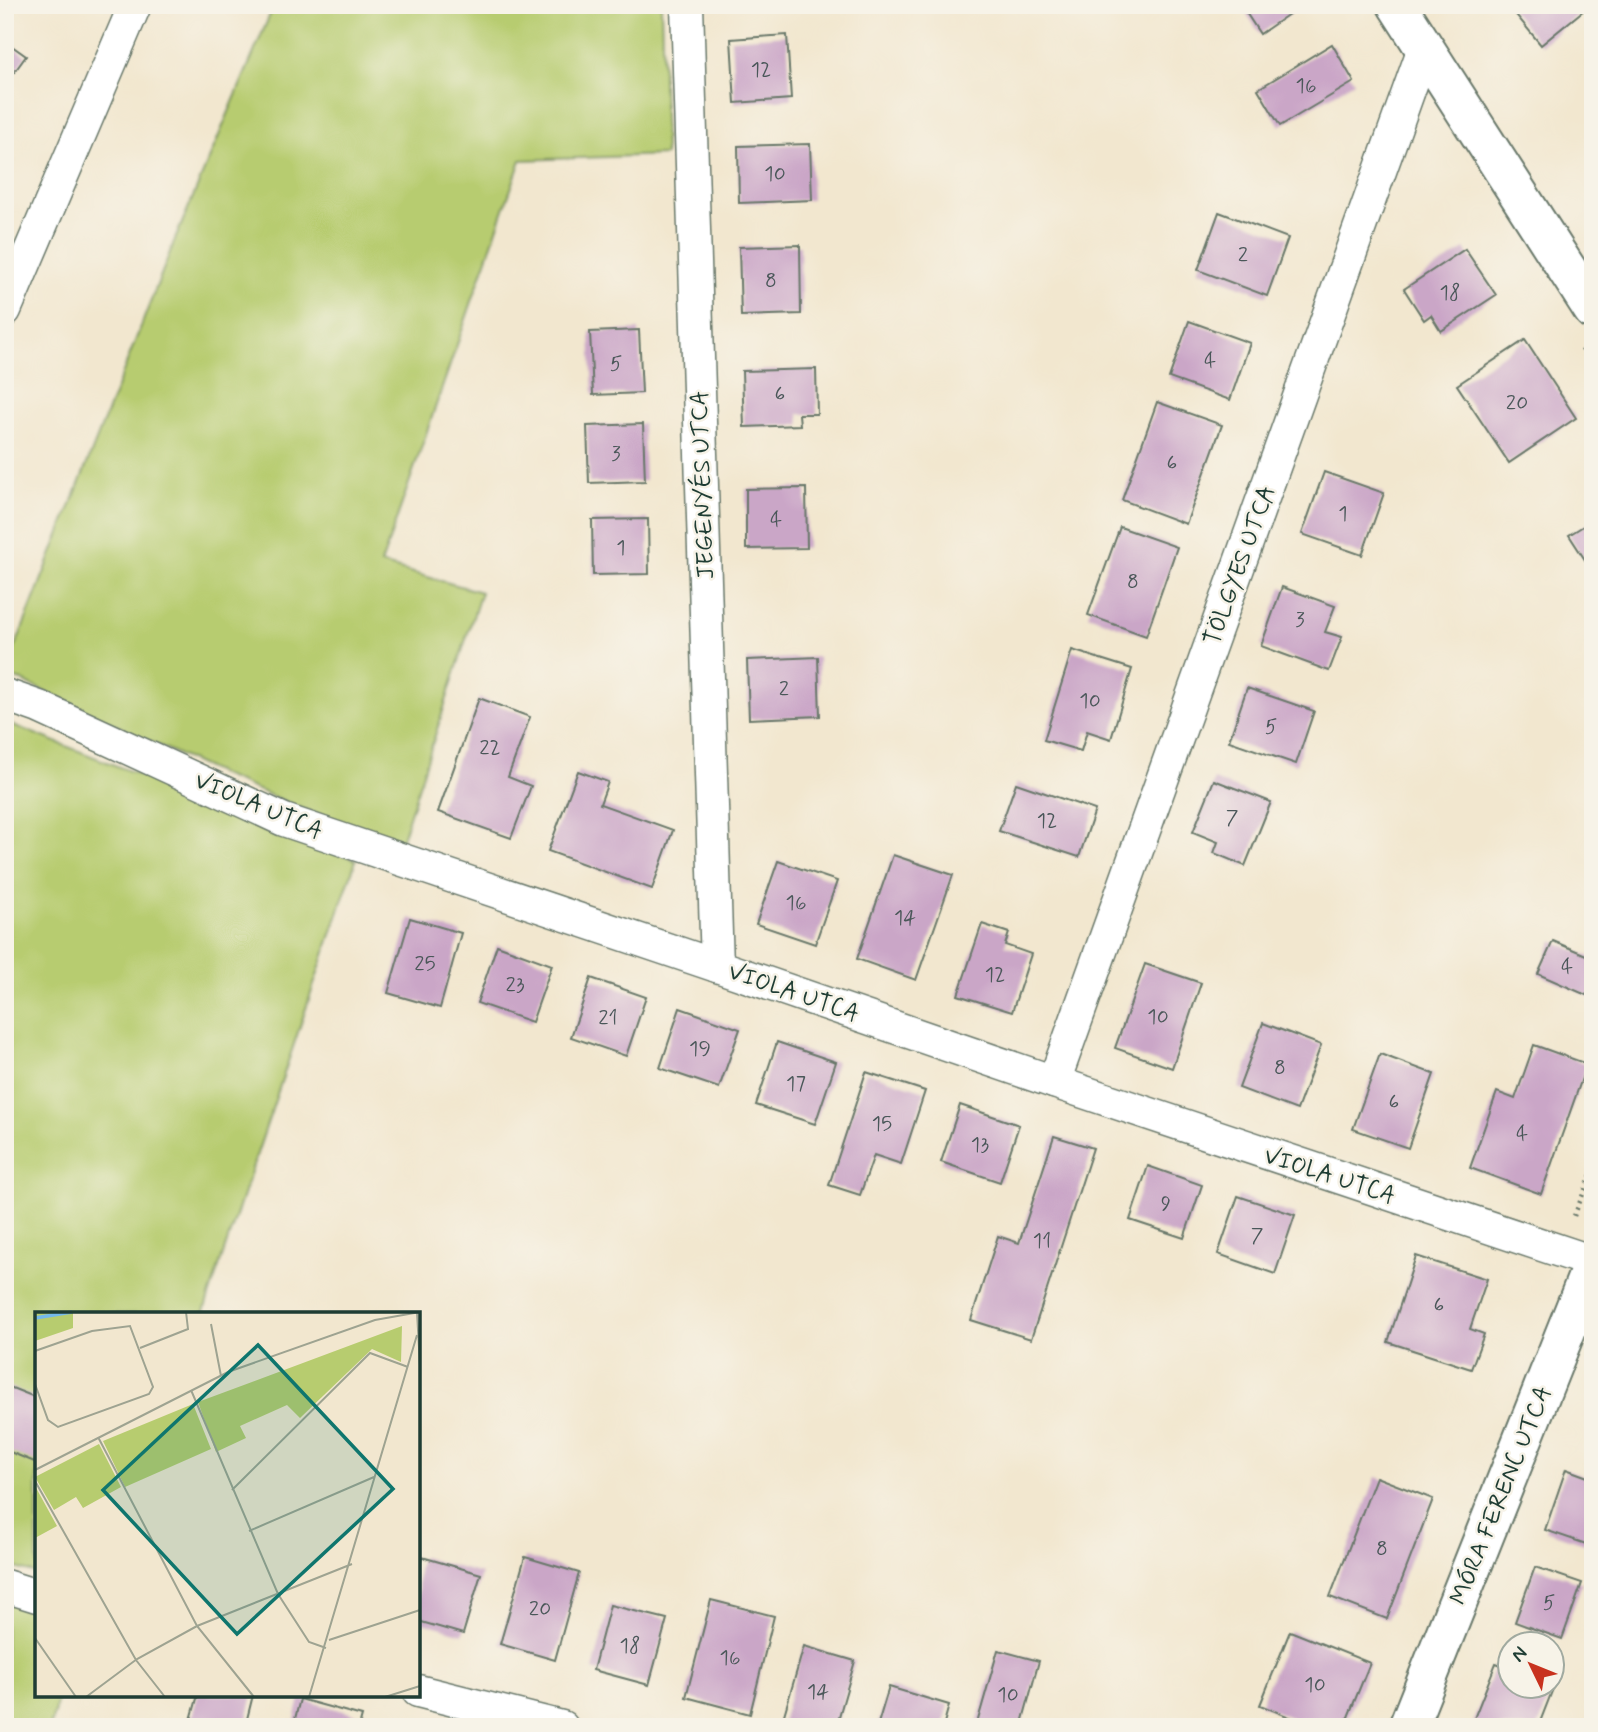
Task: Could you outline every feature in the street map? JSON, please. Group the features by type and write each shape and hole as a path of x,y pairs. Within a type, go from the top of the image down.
{"street":[{"path":"5,310 135,5"},
{"name":"JEGENYÉS UTCA","path":"687,5 717,965"},
{"path":"1397,5 1593,310"},
{"name":"TÖLGYES UTCA","path":"1054,1083 1424,48"},
{"name":"VIOLA UTCA","path":"5,695 39,707 284,820 717,965 1054,1083 1593,1263"},
{"name":"MÓRA FERENC UTCA","path":"1408,1727 1593,1263"},
{"path":"5,1586 35,1595"},
{"path":"420,1692 562,1727"}],"green space":[{"path":"274,5 661,5 665,155 521,160 381,564 481,592 400,845 224,776 5,673 174,242"},
{"path":"5,722 356,860 204,1312 35,1312 35,1573 5,1565"},
{"path":"5,1586 35,1594 35,1697 58,1697 50,1727 5,1727"}],"building":[{"path":"1241,5 1302,5 1260,34"},
{"path":"1508,5 1590,5 1541,45"},
{"path":"787,35 791,99 735,103 731,39"},
{"path":"5,41 26,56 5,85"},
{"path":"1332,44 1354,82 1280,126 1258,89"},
{"path":"810,144 812,200 739,203 738,146"},
{"path":"1219,212 1288,238 1267,296 1198,270"},
{"path":"800,245 801,314 741,316 739,247"},
{"path":"1465,249 1496,295 1441,331 1431,315 1424,320 1404,289"},
{"path":"1189,321 1250,343 1230,400 1169,378"},
{"path":"639,330 642,393 593,395 590,332"},
{"path":"1525,340 1576,418 1509,463 1457,385"},
{"path":"816,369 817,414 799,414 800,425 744,427 742,371"},
{"path":"1157,402 1222,425 1186,524 1122,500"},
{"path":"643,424 645,481 589,483 587,426"},
{"path":"1324,472 1384,493 1362,555 1302,534"},
{"path":"806,488 807,548 746,549 746,489"},
{"path":"648,519 649,574 593,575 592,520"},
{"path":"1593,520 1593,572 1569,535"},
{"path":"1120,527 1177,547 1146,636 1088,615"},
{"path":"1282,587 1335,606 1325,632 1342,637 1329,671 1261,646"},
{"path":"1072,650 1132,669 1111,739 1087,731 1081,751 1044,740"},
{"path":"818,657 820,716 749,719 747,660"},
{"path":"1247,688 1314,711 1296,764 1229,741"},
{"path":"479,698 530,717 508,777 531,786 511,838 438,812"},
{"path":"578,771 608,782 600,804 673,830 652,889 548,851"},
{"path":"1214,780 1271,802 1245,866 1214,853 1218,842 1193,832"},
{"path":"1016,783 1095,810 1079,857 999,831"},
{"path":"893,855 953,875 916,980 857,959"},
{"path":"778,861 837,881 815,944 756,924"},
{"path":"410,918 461,933 440,1008 388,993"},
{"path":"982,924 1009,933 1005,945 1031,954 1012,1012 958,995"},
{"path":"1553,941 1593,958 1593,998 1538,974"},
{"path":"497,945 552,965 532,1022 477,1003"},
{"path":"1145,964 1201,983 1172,1068 1115,1048"},
{"path":"591,978 646,997 626,1056 571,1037"},
{"path":"680,1008 740,1029 719,1088 660,1068"},
{"path":"1263,1023 1321,1045 1297,1110 1239,1088"},
{"path":"777,1042 836,1062 815,1124 756,1105"},
{"path":"1534,1045 1587,1064 1541,1194 1470,1168 1497,1092 1515,1099"},
{"path":"1380,1054 1434,1074 1408,1148 1353,1129"},
{"path":"866,1072 925,1091 901,1164 874,1155 860,1195 829,1185"},
{"path":"960,1105 1019,1125 1000,1182 941,1162"},
{"path":"1054,1136 1093,1148 1031,1339 971,1320 998,1236 1019,1243"},
{"path":"1148,1166 1202,1185 1184,1238 1130,1220"},
{"path":"1238,1196 1295,1215 1275,1274 1218,1254"},
{"path":"1416,1256 1487,1279 1470,1329 1484,1334 1471,1369 1388,1342"},
{"path":"7,1386 35,1397 35,1462 5,1450"},
{"path":"1566,1469 1593,1479 1592,1546 1545,1530"},
{"path":"1376,1477 1433,1499 1387,1619 1330,1597"},
{"path":"422,1557 481,1574 463,1634 420,1622"},
{"path":"525,1557 579,1573 555,1660 500,1644"},
{"path":"1535,1567 1582,1583 1565,1630 1537,1630 1515,1622"},
{"path":"711,1600 774,1616 750,1714 686,1697"},
{"path":"610,1605 667,1619 649,1685 593,1670"},
{"path":"1290,1631 1370,1663 1344,1727 1314,1727 1260,1705"},
{"path":"804,1646 855,1661 836,1727 798,1727 782,1722"},
{"path":"998,1650 1039,1661 1021,1727 976,1727"},
{"path":"1496,1663 1496,1700 1549,1700 1538,1727 1488,1727 1473,1721"},
{"path":"889,1687 949,1705 943,1727 877,1727"},
{"path":"197,1697 252,1697 245,1727 189,1727"},
{"path":"300,1699 362,1716 359,1727 293,1727"}]}
